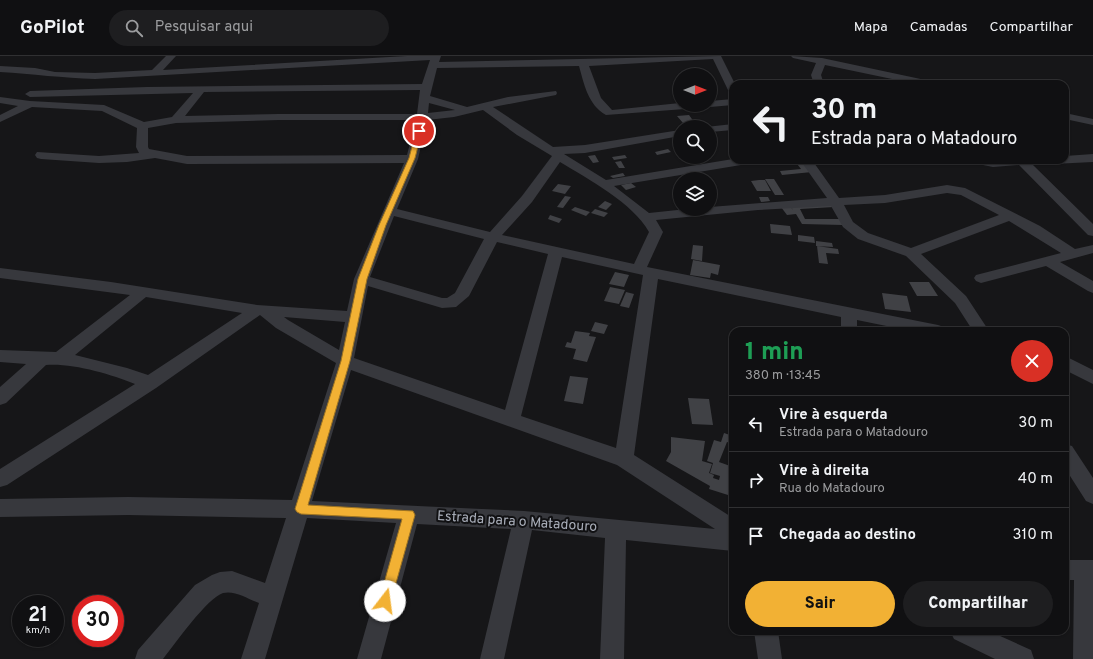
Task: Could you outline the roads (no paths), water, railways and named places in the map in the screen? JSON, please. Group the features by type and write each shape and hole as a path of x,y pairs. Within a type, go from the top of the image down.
{"street":[{"path":"155,73 171,56"},
{"path":"280,67 286,56"},
{"path":"2,70 35,71 55,75 95,76 280,67 338,60 549,60 583,63 715,56 729,82"},
{"path":"796,56 897,80"},
{"path":"253,659 346,361 362,279 383,225 412,158 422,117 425,93 435,59"},
{"path":"2,70 18,60"},
{"path":"217,70 225,61"},
{"path":"818,80 816,75 822,61"},
{"path":"583,63 596,100 604,111 610,113 673,107"},
{"path":"24,95 55,75"},
{"path":"63,105 80,92 95,76"},
{"path":"0,96 80,92 200,91 263,97 425,93 469,111"},
{"path":"176,120 200,91"},
{"path":"0,100 30,104 104,108 143,126 176,120 422,117 469,111 508,100 552,93"},
{"path":"253,118 263,97"},
{"path":"717,103 729,102"},
{"path":"0,119 30,104"},
{"path":"486,107 532,140 555,153 602,184 652,221 656,232 644,272 624,460"},
{"path":"1069,117 1093,122"},
{"path":"143,126 142,147 144,152 187,160 412,158"},
{"path":"717,128 729,127"},
{"path":"555,153 673,134"},
{"path":"362,279 442,304 450,303 461,296 492,238 527,199 555,153"},
{"path":"41,155 78,159 109,159 137,158 156,154"},
{"path":"1069,159 1093,158"},
{"path":"602,184 729,163"},
{"path":"809,164 835,201 848,224 854,230 877,242 911,253 961,300 978,327"},
{"path":"1026,164 1093,232"},
{"path":"646,217 758,206 885,199 947,189 956,189 965,192 1010,216 1072,254"},
{"path":"390,211 492,238 644,272 918,327"},
{"path":"911,253 1010,216"},
{"path":"981,278 1093,249"},
{"path":"511,420 556,252"},
{"path":"1048,261 1093,288"},
{"path":"0,273 111,287 262,311 355,317"},
{"path":"60,358 142,293"},
{"path":"262,311 346,361 624,460 729,527"},
{"path":"0,479 262,311"},
{"path":"849,313 849,327"},
{"path":"0,356 42,360 60,358 127,374 150,383"},
{"path":"0,398 42,360"},
{"path":"1069,364 1093,378"},
{"path":"1069,458 1093,495"},
{"name":"Estrada para o Matadouro","path":"2,509 128,506 301,509 524,520 729,541"},
{"path":"369,659 409,515"},
{"path":"492,659 524,520"},
{"path":"612,659 616,529"},
{"path":"1081,570 1086,618 1085,659"},
{"path":"147,659 203,593 220,583 232,582 246,586 272,598"},
{"path":"767,635 770,659"},
{"path":"970,635 1022,659"}]}
